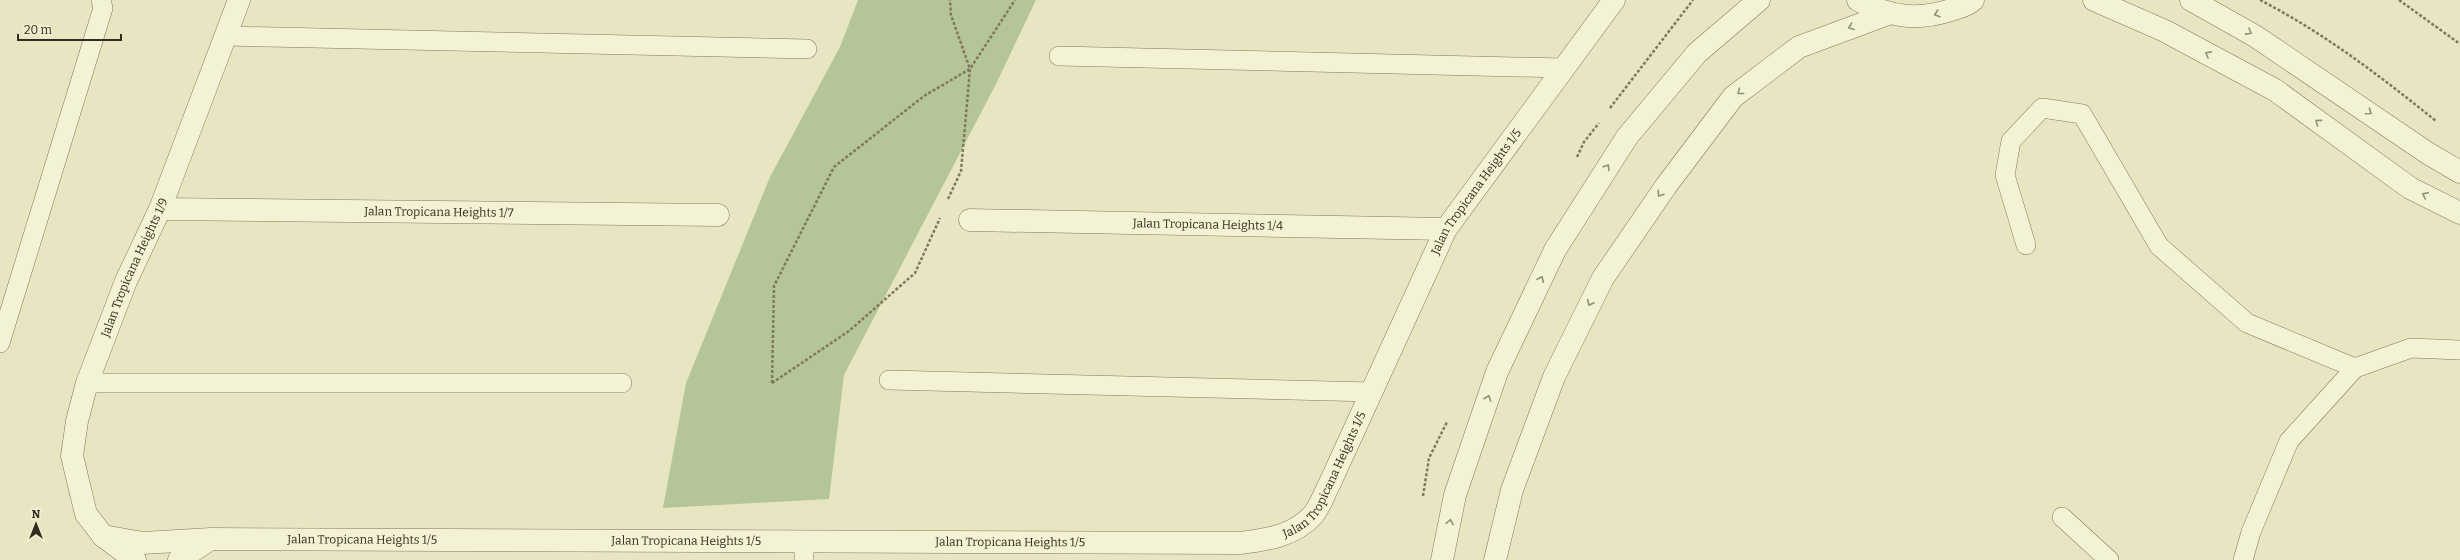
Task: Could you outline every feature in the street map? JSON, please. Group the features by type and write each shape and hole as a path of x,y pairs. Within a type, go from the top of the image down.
{"street":[{"name":"Jalan Tropicana Heights 1/9","path":"135,560 103,536 86,514 72,456 77,421 87,383 126,281 160,209 239,0"},
{"name":"Jalan Tropicana Heights 1/5","path":"103,536 143,543 211,538 804,551 1240,543 1271,539 1296,528 1313,514 1329,485 1446,229 1562,68 1614,0"},
{"path":"1442,560 1455,495 1497,372 1555,250 1627,137 1697,54 1759,0"},
{"path":"1858,0 1888,14 1928,17 1968,4 1973,0"},
{"path":"2094,0 2166,31 2275,90 2410,188 2460,213"},
{"path":"2190,0 2255,36 2429,154 2460,172"},
{"path":"1495,560 1512,490 1554,377 1603,278 1666,186 1733,97 1798,47 1888,14"},
{"name":"Jalan Tropicana Heights 1/7","path":"160,209 718,215"},
{"name":"Jalan Tropicana Heights 1/4","path":"970,220 1446,229"},
{"path":"179,560 211,538"}],"lane":[{"path":"0,343 102,8 101,0"},
{"path":"226,36 807,50"},
{"path":"1059,56 1562,68"},
{"path":"2026,245 2005,175 2011,141 2042,108 2082,114 2159,246 2247,323 2355,368"},
{"path":"2243,560 2251,532 2288,441 2355,368 2411,348 2460,350"},
{"path":"889,380 1372,392"},
{"path":"87,383 622,383"},
{"path":"2062,518 2109,560"}],"path":[{"path":"948,200 961,171 970,69 951,15 950,0"},
{"path":"942,214 915,273 849,331 772,383 774,286 834,167 924,96 970,69 1015,0"},
{"path":"2260,0 2290,16 2368,67 2442,125"},
{"path":"2399,0 2460,44"}],"green space":[{"path":"858,0 1036,0 996,84 844,375 829,499 663,508 686,383 770,177 840,47"}]}
